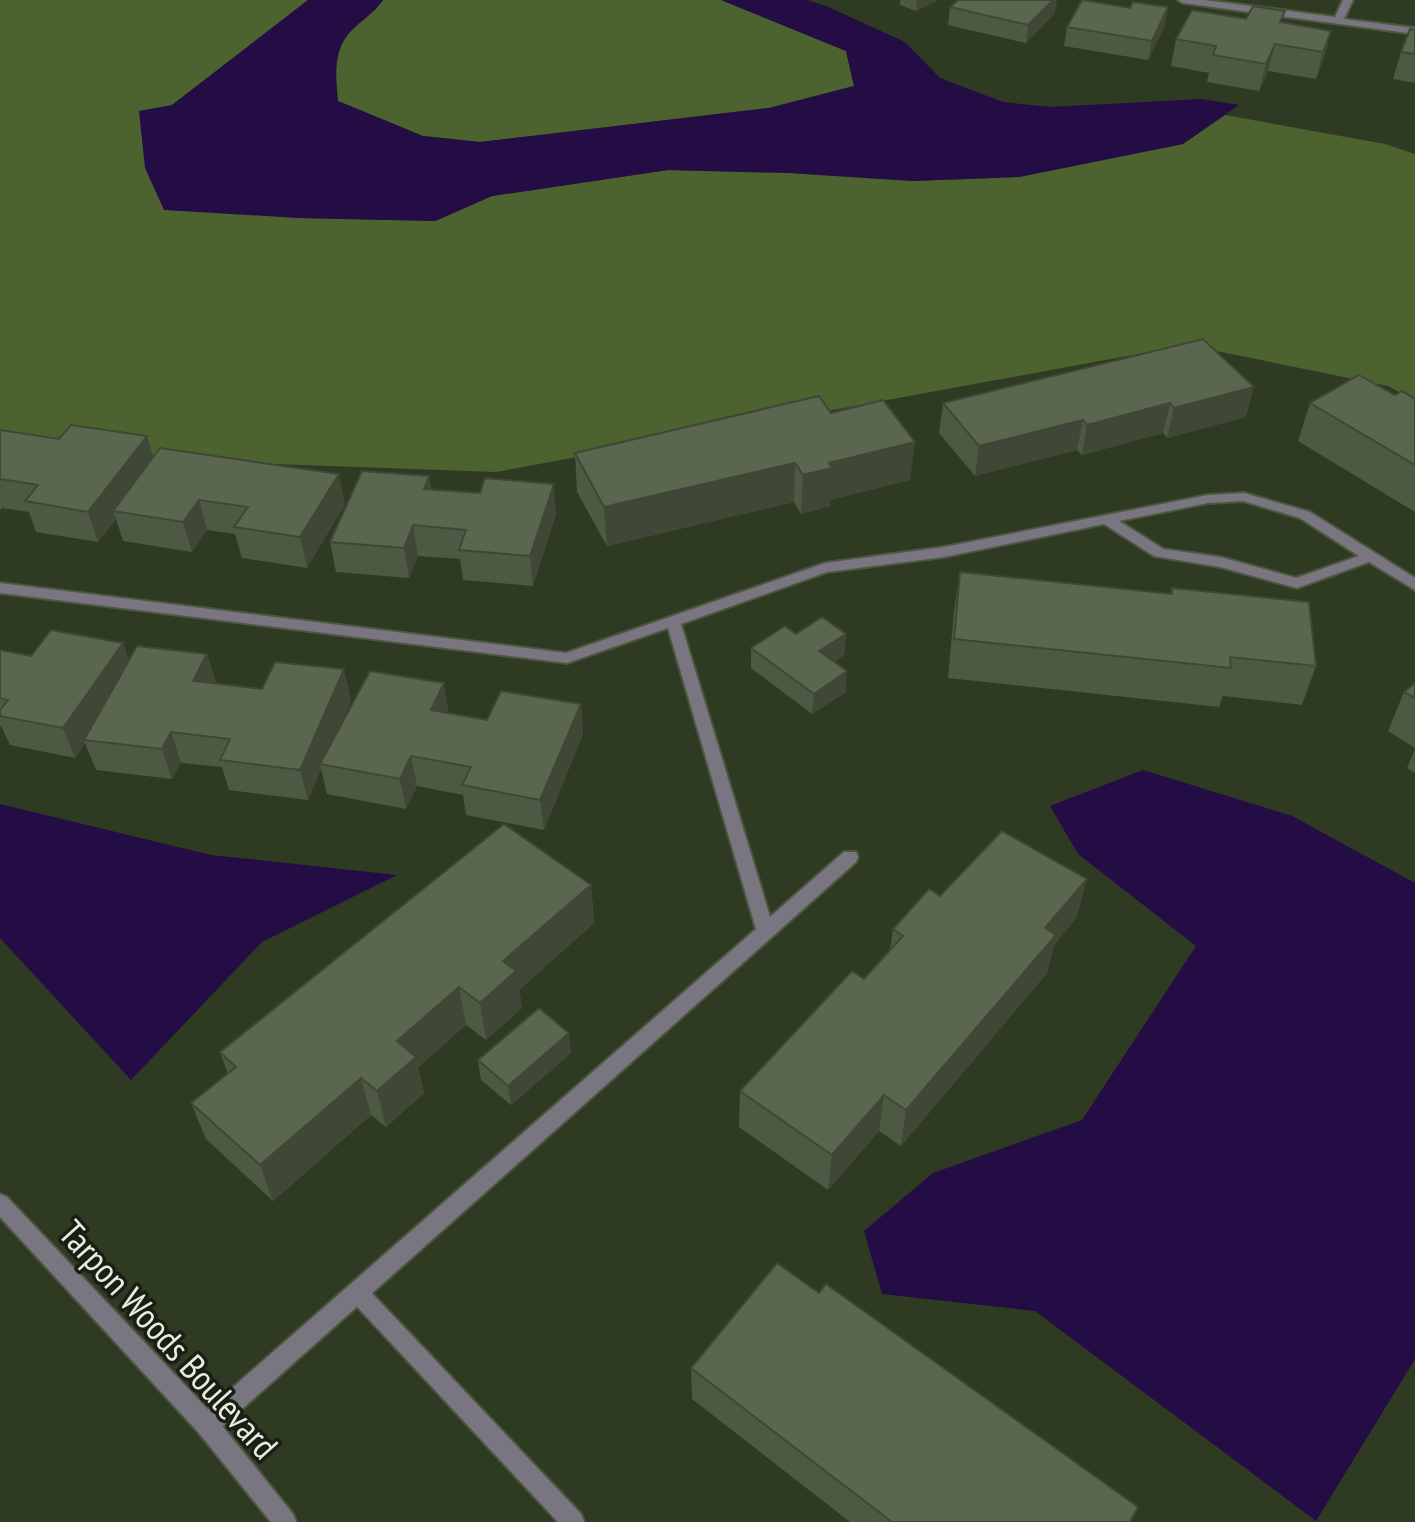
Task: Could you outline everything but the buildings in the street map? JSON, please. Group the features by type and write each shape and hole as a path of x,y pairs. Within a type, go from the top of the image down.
{"street":[{"path":"1183,0 1415,31"},
{"path":"1339,20 1348,0"},
{"path":"0,588 567,658 825,568 944,552 1208,499 1244,497 1305,515 1415,585"},
{"path":"1107,520 1159,553 1220,562 1297,583 1370,557"},
{"path":"673,621 766,932"},
{"path":"207,1425 850,857"},
{"name":"Tarpon Woods Boulevard","path":"0,1203 207,1425 285,1522"},
{"path":"357,1292 573,1522"}],"green space":[{"path":"0,0 308,0 172,105 239,212 298,218 435,221 492,196 668,170 789,173 913,181 1019,177 1183,144 1225,115 1385,144 1415,154 1415,401 1388,386 1187,345 496,472 0,454"},
{"path":"383,0 721,0 846,51 854,86 769,108 480,142 423,136 338,101 336,68 342,44"}],"shaded area":[{"path":"308,0 383,0 342,44 336,68 338,101 423,136 480,142 769,108 854,86 846,51 721,0 807,0 826,6 905,42 940,78 1003,102 1050,107 1201,99 1239,105 1183,144 1019,177 913,181 789,173 668,170 492,196 435,221 298,218 164,210 145,168 139,111 172,105"},
{"path":"1143,770 1292,816 1415,883 1415,1359 1316,1521 1035,1311 882,1294 864,1231 933,1173 1082,1120 1196,946 1078,854 1050,806"},
{"path":"0,804 211,855 397,875 262,942 131,1080 0,938"}]}
